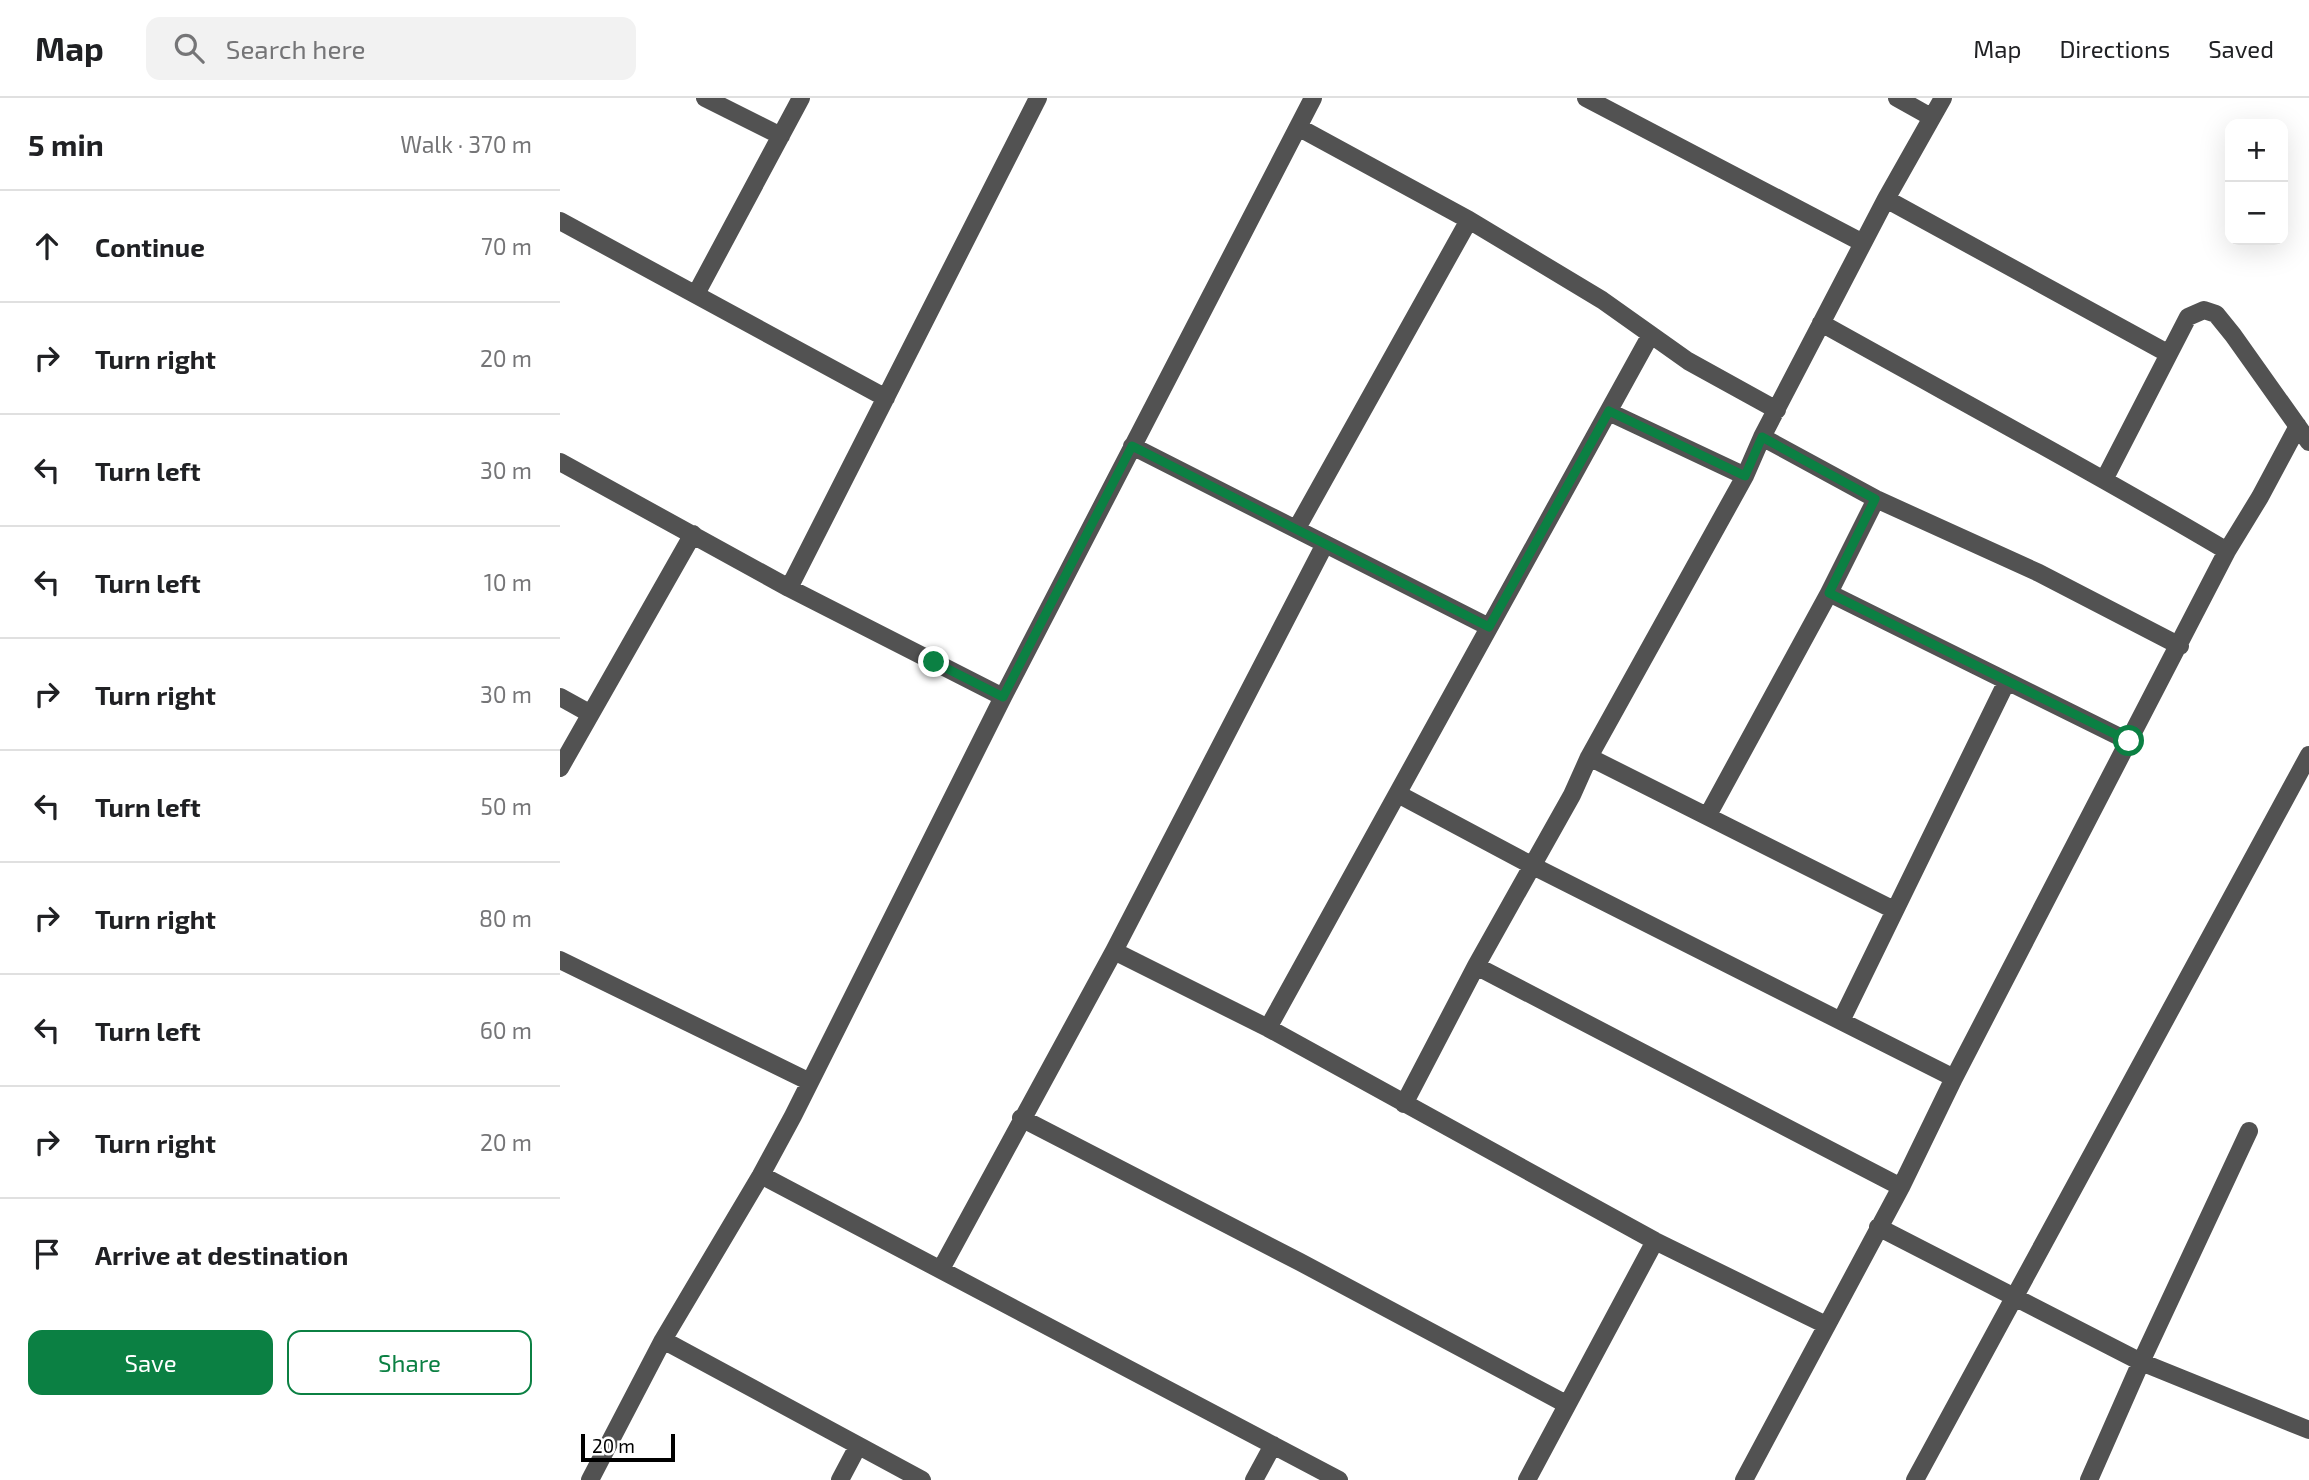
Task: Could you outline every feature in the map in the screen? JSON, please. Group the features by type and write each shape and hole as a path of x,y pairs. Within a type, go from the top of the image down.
{"street":[{"path":"705,98 781,136"},
{"path":"696,293 801,98"},
{"path":"789,588 1038,98"},
{"path":"590,1480 663,1340 761,1175 810,1082 1003,697 1313,98"},
{"path":"1586,98 1863,243"},
{"path":"1897,98 1931,117"},
{"path":"1404,1104 1476,966 1572,795 1589,757 1745,476 1762,437 1821,323 1943,98"},
{"path":"1297,127 1469,220 1602,300 1688,361 1777,410"},
{"path":"1886,199 2169,354"},
{"path":"1297,528 1469,220"},
{"path":"560,221 886,398"},
{"path":"2105,478 2188,317 2204,310 2216,314 2233,335 2309,442"},
{"path":"1821,323 2105,478 2227,551"},
{"path":"1268,1028 1650,336"},
{"path":"1609,411 1745,476"},
{"path":"1744,1480 1901,1187 1954,1078 2227,551 2298,426"},
{"path":"1762,437 1875,499 2039,573 2180,646"},
{"path":"1132,446 1489,627"},
{"path":"560,462 789,588 1003,697"},
{"path":"1708,815 1829,593 1875,499"},
{"path":"560,768 693,534"},
{"path":"941,1269 1114,950 1325,544"},
{"path":"1829,593 2129,741"},
{"path":"1841,1021 2007,681"},
{"path":"560,697 589,713"},
{"path":"1915,1480 2309,755"},
{"path":"1589,757 1894,910"},
{"path":"1398,794 1533,866 1954,1078"},
{"path":"1114,950 1268,1028 1656,1241 1826,1325"},
{"path":"560,960 810,1082"},
{"path":"1476,966 1901,1187"},
{"path":"1021,1118 1300,1262 1566,1404"},
{"path":"2089,1480 2249,1131"},
{"path":"761,1175 1339,1480"},
{"path":"1878,1227 2141,1362 2309,1430"},
{"path":"1527,1480 1656,1241"},
{"path":"663,1340 922,1480"},
{"path":"1254,1480 1273,1445"},
{"path":"840,1480 858,1446"}],"route":[{"path":"934,662 1003,697 1132,446 1489,627 1609,411 1745,476 1762,437 1875,499 1829,593 2129,741"}]}
